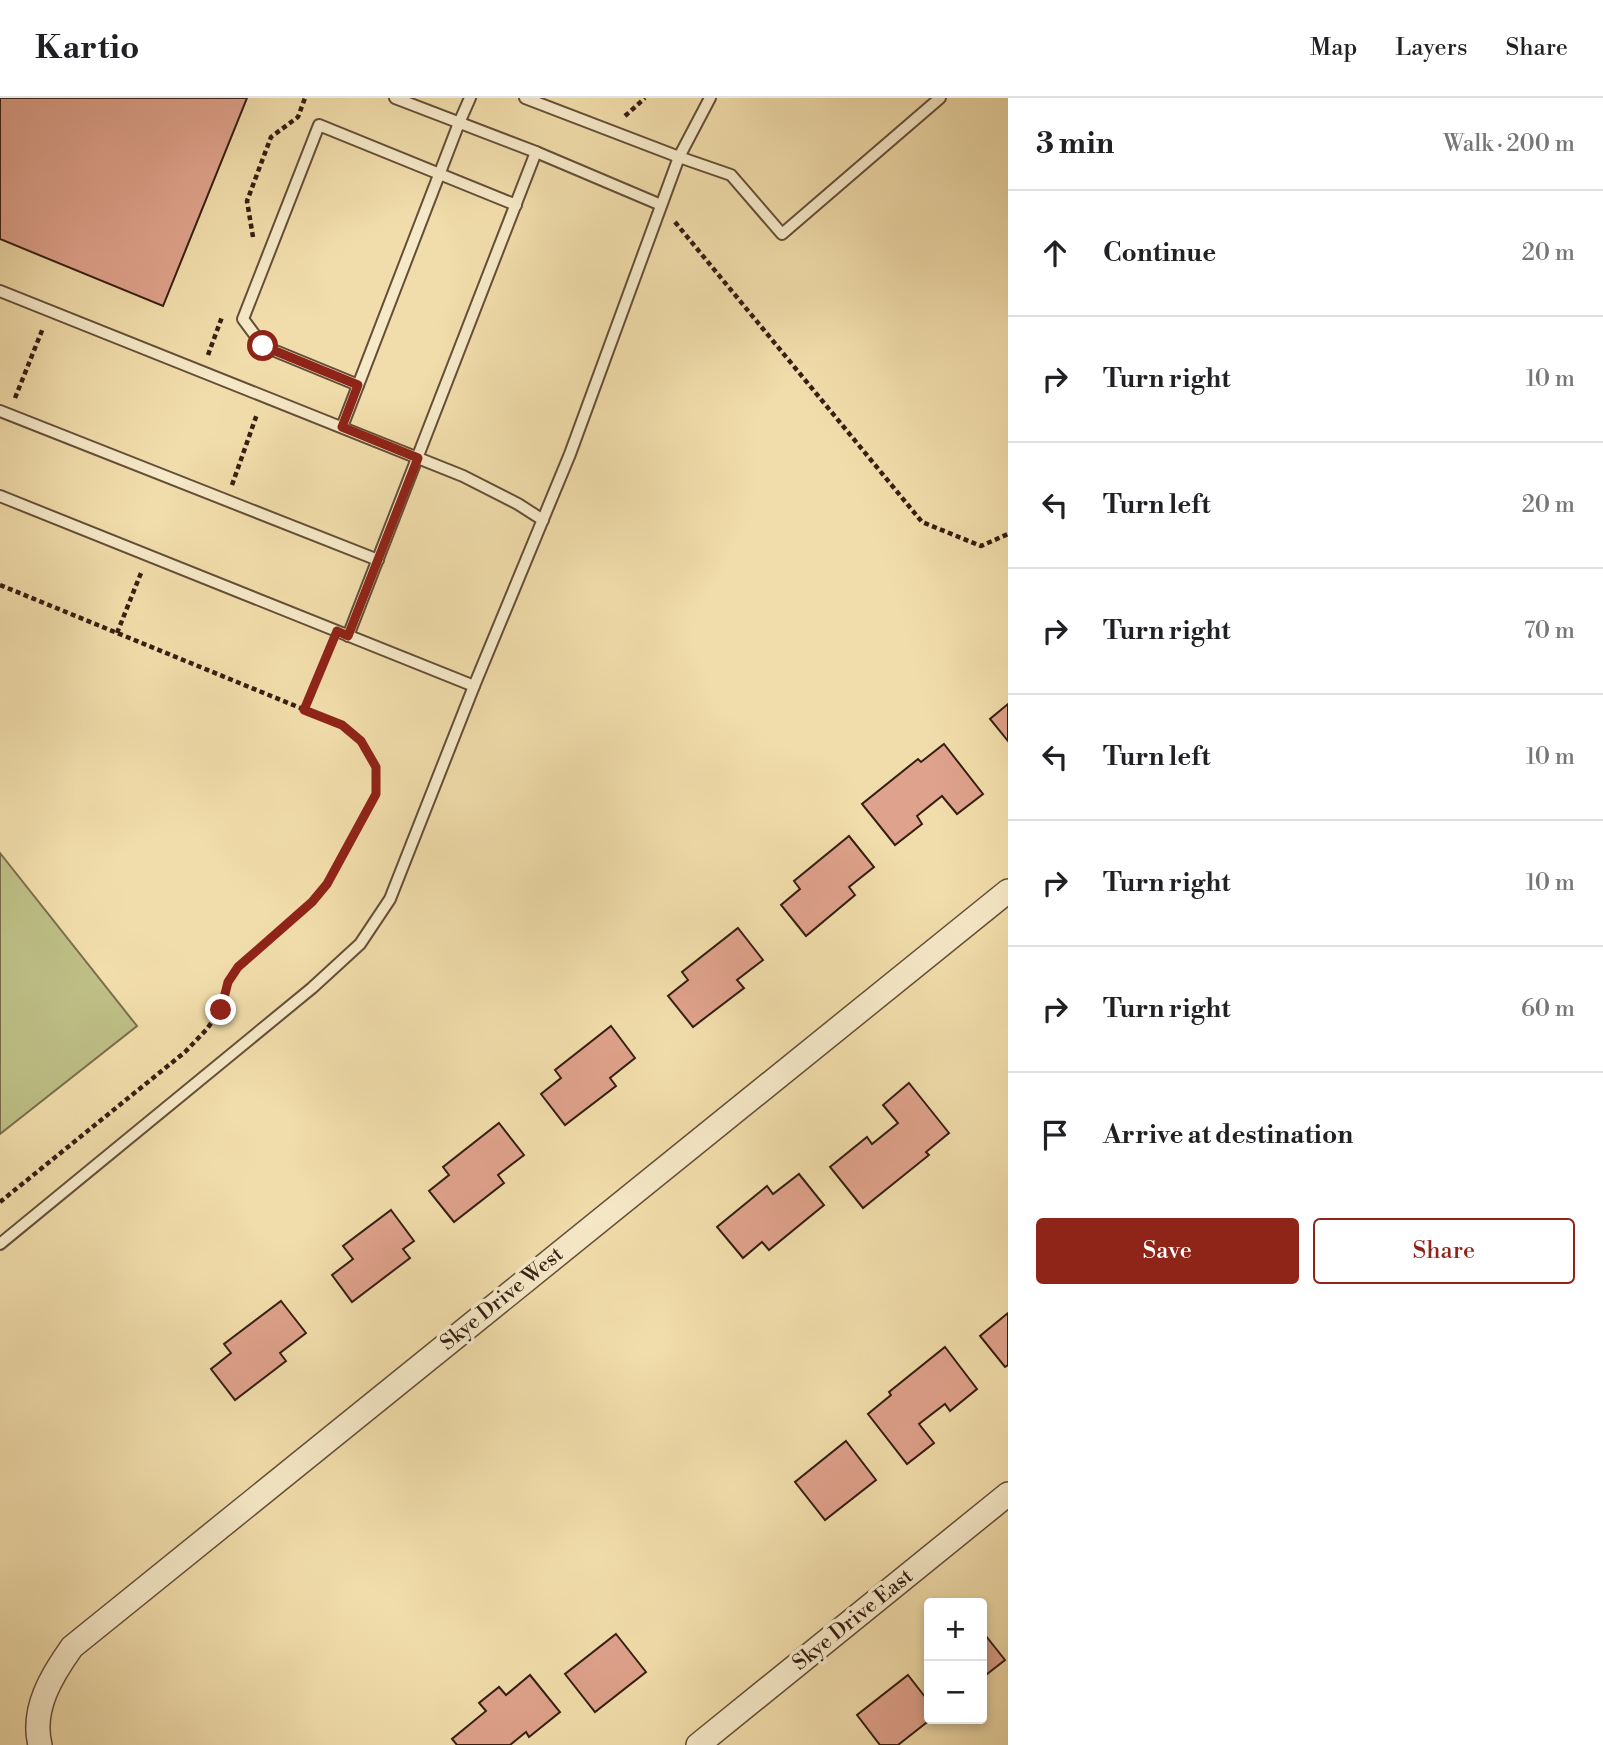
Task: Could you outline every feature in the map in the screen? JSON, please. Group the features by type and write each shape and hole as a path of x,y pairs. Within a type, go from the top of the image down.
{"street":[{"name":"Skye Drive West","path":"39,1740 40,1707 54,1673 72,1647 1008,891"},
{"name":"Skye Drive East","path":"698,1745 1008,1494"}],"lane":[{"path":"395,98 536,152 661,205"},
{"path":"342,427 439,173 471,98"},
{"path":"525,98 679,158 731,175 782,234 940,98"},
{"path":"0,1244 312,988 360,944 390,900 474,686 570,454 679,158 710,98"},
{"path":"358,385 263,346 243,319 319,125 516,205"},
{"path":"348,636 536,152"},
{"path":"0,291 463,476 518,504 542,520"},
{"path":"5,413 378,560"},
{"path":"0,496 474,686"}],"path":[{"path":"249,248 253,236 247,201 271,137 298,117 305,98"},
{"path":"614,111 625,116 645,98"},
{"path":"661,205 922,522 981,546 1008,534"},
{"path":"202,372 225,310"},
{"path":"5,413 50,311"},
{"path":"226,500 263,396"},
{"path":"117,633 148,556"},
{"path":"0,585 342,725 361,741 376,767 376,794 332,876 312,902 238,967 228,982 221,1010 185,1052 0,1202"},
{"path":"304,710 337,631"}],"green space":[{"path":"0,853 137,1026 0,1134"}],"building":[{"path":"0,98 247,98 163,306 0,239"},
{"path":"1008,704 1008,741 990,719"},
{"path":"944,744 983,794 957,814 942,796 917,816 922,824 895,845 862,804 918,759 921,762"},
{"path":"849,836 874,867 849,887 855,895 806,936 781,905 800,889 794,881"},
{"path":"738,928 763,960 737,980 744,988 693,1027 668,996 688,980 682,972"},
{"path":"611,1026 635,1058 610,1078 616,1086 565,1125 541,1094 561,1078 555,1070"},
{"path":"909,1083 949,1133 926,1152 929,1155 863,1208 830,1167 867,1137 872,1144 898,1123 883,1105"},
{"path":"499,1123 524,1155 498,1175 504,1183 454,1222 429,1191 449,1175 443,1167"},
{"path":"799,1174 824,1205 769,1250 762,1242 743,1258 717,1227 767,1186 773,1194"},
{"path":"391,1210 414,1241 403,1249 410,1258 352,1302 332,1275 353,1259 343,1246"},
{"path":"281,1301 306,1333 280,1353 286,1361 235,1400 211,1369 231,1353 224,1344"},
{"path":"1008,1313 1008,1365 1005,1367 980,1336"},
{"path":"945,1347 977,1389 950,1411 945,1404 919,1424 934,1443 907,1464 868,1414 891,1395 889,1392"},
{"path":"846,1441 876,1480 825,1520 795,1482"},
{"path":"616,1634 646,1672 595,1712 565,1674"},
{"path":"987,1637 1005,1660 987,1674"},
{"path":"530,1675 560,1712 529,1737 526,1732 510,1745 457,1745 452,1739 486,1711 479,1703 499,1687 506,1695"},
{"path":"908,1675 924,1696 925,1724 898,1745 880,1745 857,1715"}],"route":[{"path":"221,1010 228,982 238,967 312,902 327,884 376,794 376,767 361,741 342,725 304,710 337,631 348,636 418,458 342,427 358,385 263,346"}]}
